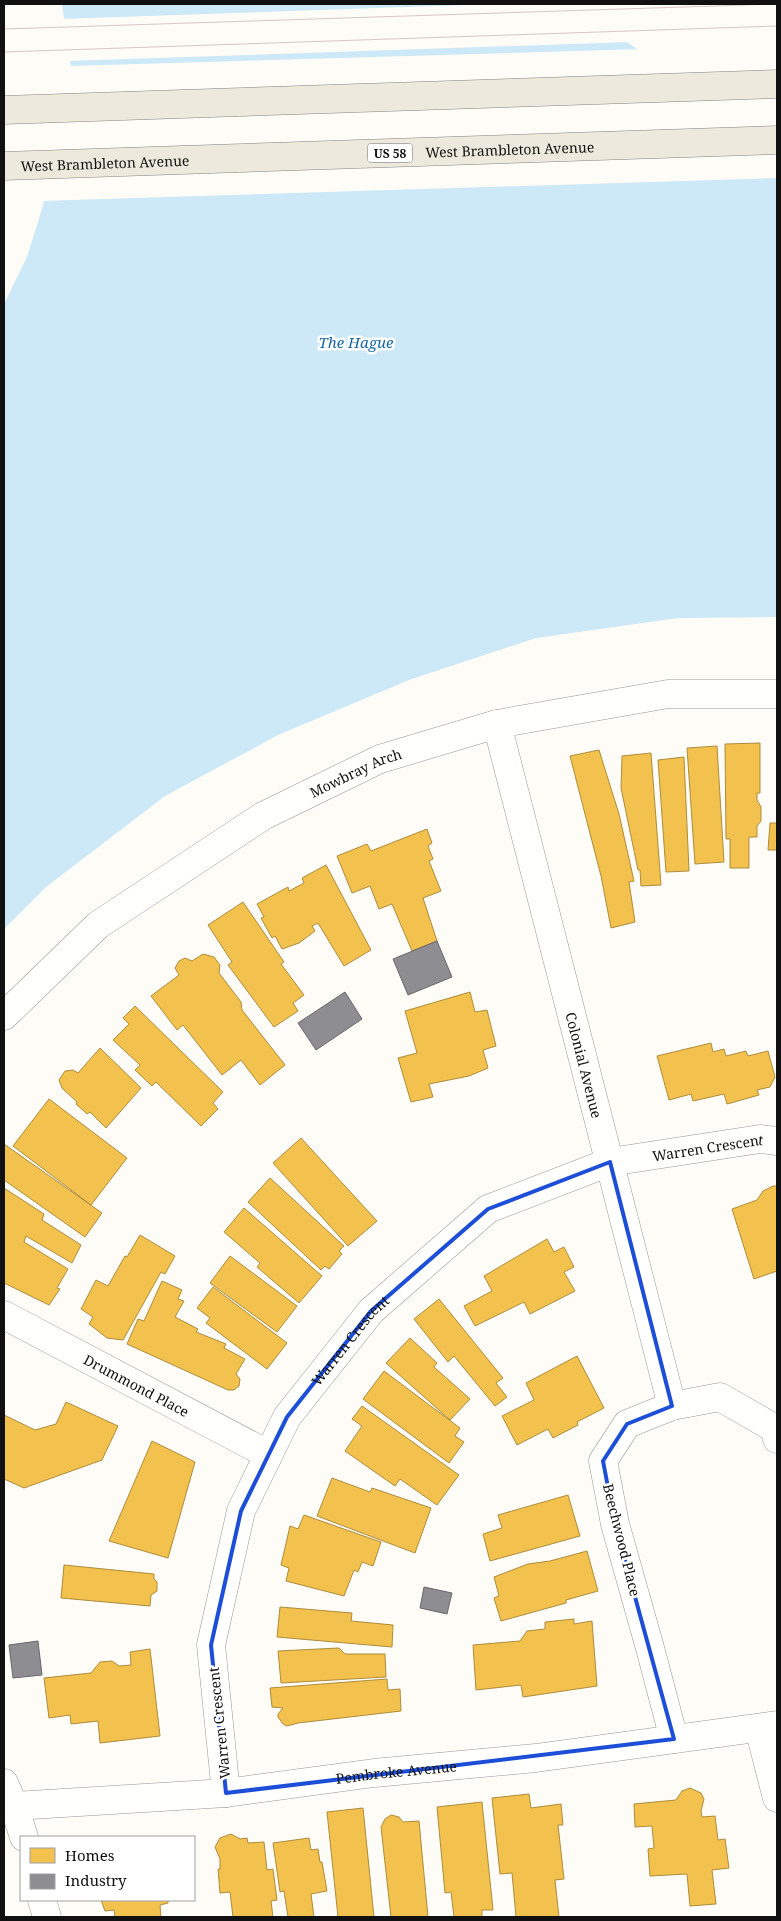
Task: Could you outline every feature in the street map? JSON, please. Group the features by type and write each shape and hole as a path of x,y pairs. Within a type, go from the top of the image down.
{"main road":[{"path":"4,110 777,84"},
{"name":"West Brambleton Avenue","path":"4,166 777,140"}],"street":[{"name":"Mowbray Arch","path":"4,1016 98,925 263,816 380,759 497,724 668,694 777,694"},
{"name":"Colonial Avenue","path":"497,724 672,1406"},
{"name":"Warren Crescent","path":"226,1793 211,1645 241,1511 287,1417 371,1311 488,1209 610,1162 760,1139 777,1141"},
{"name":"Drummond Place","path":"4,1315 256,1448 267,1458"},
{"name":"Beechwood Place","path":"674,1739 615,1524 603,1462 627,1424 672,1406 720,1397 774,1428 777,1439"},
{"name":"Pembroke Avenue","path":"9,1794 226,1793 374,1773 536,1758 768,1726"},
{"path":"768,1726 777,1798"},
{"path":"9,1794 24,1836"},
{"path":"42,1901 47,1917"}],"highlighted area":[{"path":"610,1162 672,1406 627,1424 603,1461 615,1524 674,1739 226,1793 211,1645 241,1511 287,1417 371,1311 488,1209"}],"water":[{"name":"The Hague","path":"62,4 568,4 777,140 777,617 678,618 536,638 409,680 278,735 165,796 46,887 4,929 4,304 27,257 42,209 73,84"}],"pier":[{"path":"495,4 573,4 632,42 67,61 61,19"},
{"path":"643,49 777,137 777,178 41,201 71,84 68,66"}],"building: Homes":[{"path":"760,743 760,793 757,793 757,800 761,807 761,821 757,826 757,837 749,837 749,868 730,868 730,839 726,839 725,744"},
{"path":"717,746 724,862 695,864 687,748"},
{"path":"599,750 619,814 634,881 629,882 635,922 611,928 601,876 570,756"},
{"path":"651,753 661,885 641,886 640,870 638,870 621,788 622,756"},
{"path":"684,757 689,871 666,872 658,760"},
{"path":"770,823 777,823 777,850 768,850"},
{"path":"427,829 432,843 428,846 433,859 429,861 441,891 423,898 437,941 412,951 392,904 379,909 370,886 352,893 337,856 367,844 371,851"},
{"path":"326,865 371,950 344,966 318,923 312,926 315,931 299,943 282,949 275,936 272,938 261,918 264,917 257,904 288,887 289,891 304,883 302,878"},
{"path":"243,902 284,962 281,964 304,995 293,1003 298,1011 274,1027 228,965 232,962 208,925"},
{"path":"203,954 214,957 220,965 219,973 241,1002 242,1010 285,1065 260,1085 241,1060 222,1075 183,1025 177,1030 151,996 179,975 175,968 179,961 185,958 192,961"},
{"path":"470,992 475,1012 487,1010 496,1046 483,1050 488,1068 469,1076 429,1084 433,1097 411,1102 398,1058 417,1053 405,1011"},
{"path":"135,1006 223,1092 213,1103 218,1109 201,1126 156,1082 152,1086 135,1070 140,1065 113,1040 129,1024 123,1018"},
{"path":"711,1043 713,1052 724,1049 726,1056 746,1051 748,1056 768,1051 775,1077 770,1087 757,1090 759,1095 727,1104 724,1094 693,1101 691,1094 669,1100 657,1056"},
{"path":"100,1048 141,1088 106,1128 90,1112 87,1114 76,1104 77,1102 62,1088 59,1080 65,1071 73,1070 78,1073"},
{"path":"49,1099 127,1158 91,1205 13,1146"},
{"path":"301,1138 377,1221 348,1246 273,1163"},
{"path":"4,1144 102,1213 85,1237 4,1180"},
{"path":"270,1178 344,1246 339,1251 342,1254 329,1269 325,1266 321,1270 248,1202"},
{"path":"777,1186 777,1271 754,1279 732,1209 757,1200 763,1191"},
{"path":"4,1188 44,1214 42,1220 81,1245 72,1263 26,1236 24,1242 68,1269 57,1288 60,1289 49,1305 4,1283"},
{"path":"244,1208 322,1276 299,1303 257,1267 260,1263 224,1232"},
{"path":"140,1235 175,1256 165,1274 161,1272 123,1340 107,1338 89,1324 93,1317 81,1309 96,1280 108,1286 125,1256 127,1257"},
{"path":"547,1239 554,1252 564,1247 574,1267 564,1272 575,1291 530,1314 524,1302 475,1326 464,1306 492,1291 484,1276"},
{"path":"230,1256 297,1306 277,1332 210,1283"},
{"path":"162,1281 182,1290 178,1299 184,1301 175,1317 198,1329 196,1332 226,1344 224,1348 245,1359 236,1374 240,1379 239,1386 234,1390 228,1390 127,1344 138,1319 144,1321"},
{"path":"213,1287 287,1343 267,1369 206,1323 210,1318 197,1308"},
{"path":"439,1299 503,1378 496,1383 507,1397 495,1406 454,1356 448,1362 414,1319"},
{"path":"410,1338 437,1363 434,1367 470,1399 450,1420 386,1363"},
{"path":"577,1356 604,1408 577,1422 578,1425 553,1438 548,1429 517,1445 502,1416 534,1400 526,1383"},
{"path":"384,1371 460,1428 455,1436 464,1442 449,1463 363,1399"},
{"path":"66,1402 118,1426 102,1460 24,1488 4,1479 4,1415 35,1430 56,1424"},
{"path":"362,1406 459,1475 437,1505 400,1479 395,1486 345,1451 362,1426 352,1419"},
{"path":"152,1441 195,1462 168,1558 109,1541"},
{"path":"332,1478 370,1492 372,1488 431,1508 415,1553 317,1516"},
{"path":"568,1495 580,1536 490,1561 483,1534 502,1528 498,1515"},
{"path":"304,1515 381,1542 373,1566 362,1562 358,1572 354,1570 344,1596 286,1581 289,1568 281,1565 290,1526 298,1529"},
{"path":"587,1551 598,1591 566,1600 566,1603 501,1621 494,1598 499,1596 494,1577 528,1564 550,1561"},
{"path":"64,1565 154,1574 154,1579 157,1582 157,1591 151,1595 150,1606 61,1598"},
{"path":"280,1607 352,1613 351,1621 393,1625 392,1647 277,1637"},
{"path":"574,1619 574,1624 592,1621 597,1686 523,1697 521,1685 476,1690 473,1645 520,1641 527,1631 545,1629 545,1622"},
{"path":"339,1648 345,1654 385,1654 386,1677 281,1683 278,1651"},
{"path":"150,1649 160,1736 100,1743 98,1721 71,1724 70,1715 49,1718 44,1678 91,1673 100,1662 112,1661 119,1666 131,1665 130,1652"},
{"path":"387,1679 388,1690 400,1689 401,1711 298,1723 287,1726 278,1717 283,1708 272,1707 270,1688"},
{"path":"690,1788 701,1793 704,1799 701,1811 702,1817 715,1816 718,1840 725,1839 729,1868 712,1870 716,1904 690,1906 687,1874 650,1876 648,1849 654,1848 652,1826 635,1827 634,1804 676,1800 682,1791"},
{"path":"529,1794 531,1808 561,1804 563,1825 558,1825 564,1879 555,1880 559,1917 516,1917 512,1873 500,1874 492,1798"},
{"path":"482,1802 493,1910 482,1910 482,1917 454,1917 451,1892 445,1893 437,1807"},
{"path":"363,1808 374,1917 338,1917 327,1812"},
{"path":"391,1815 399,1817 403,1822 419,1821 428,1917 391,1917 381,1827 385,1819"},
{"path":"231,1834 240,1839 247,1838 248,1843 264,1842 267,1870 273,1869 277,1900 271,1901 273,1917 233,1917 230,1892 220,1893 218,1869 220,1869 220,1859 215,1847 220,1838"},
{"path":"309,1838 311,1850 318,1849 327,1891 311,1894 314,1917 288,1917 284,1891 280,1892 273,1843"},
{"path":"101,1901 168,1901 168,1903 160,1905 161,1917 115,1917 114,1910 105,1911"}],"building: Industry":[{"path":"437,941 452,977 408,995 393,959"},
{"path":"345,992 362,1019 316,1050 298,1023"},
{"path":"424,1587 452,1593 447,1614 420,1608"},
{"path":"38,1641 42,1675 13,1678 9,1645"}],"tram line":[{"path":"4,29 777,4"},
{"path":"4,52 777,26"}]}
